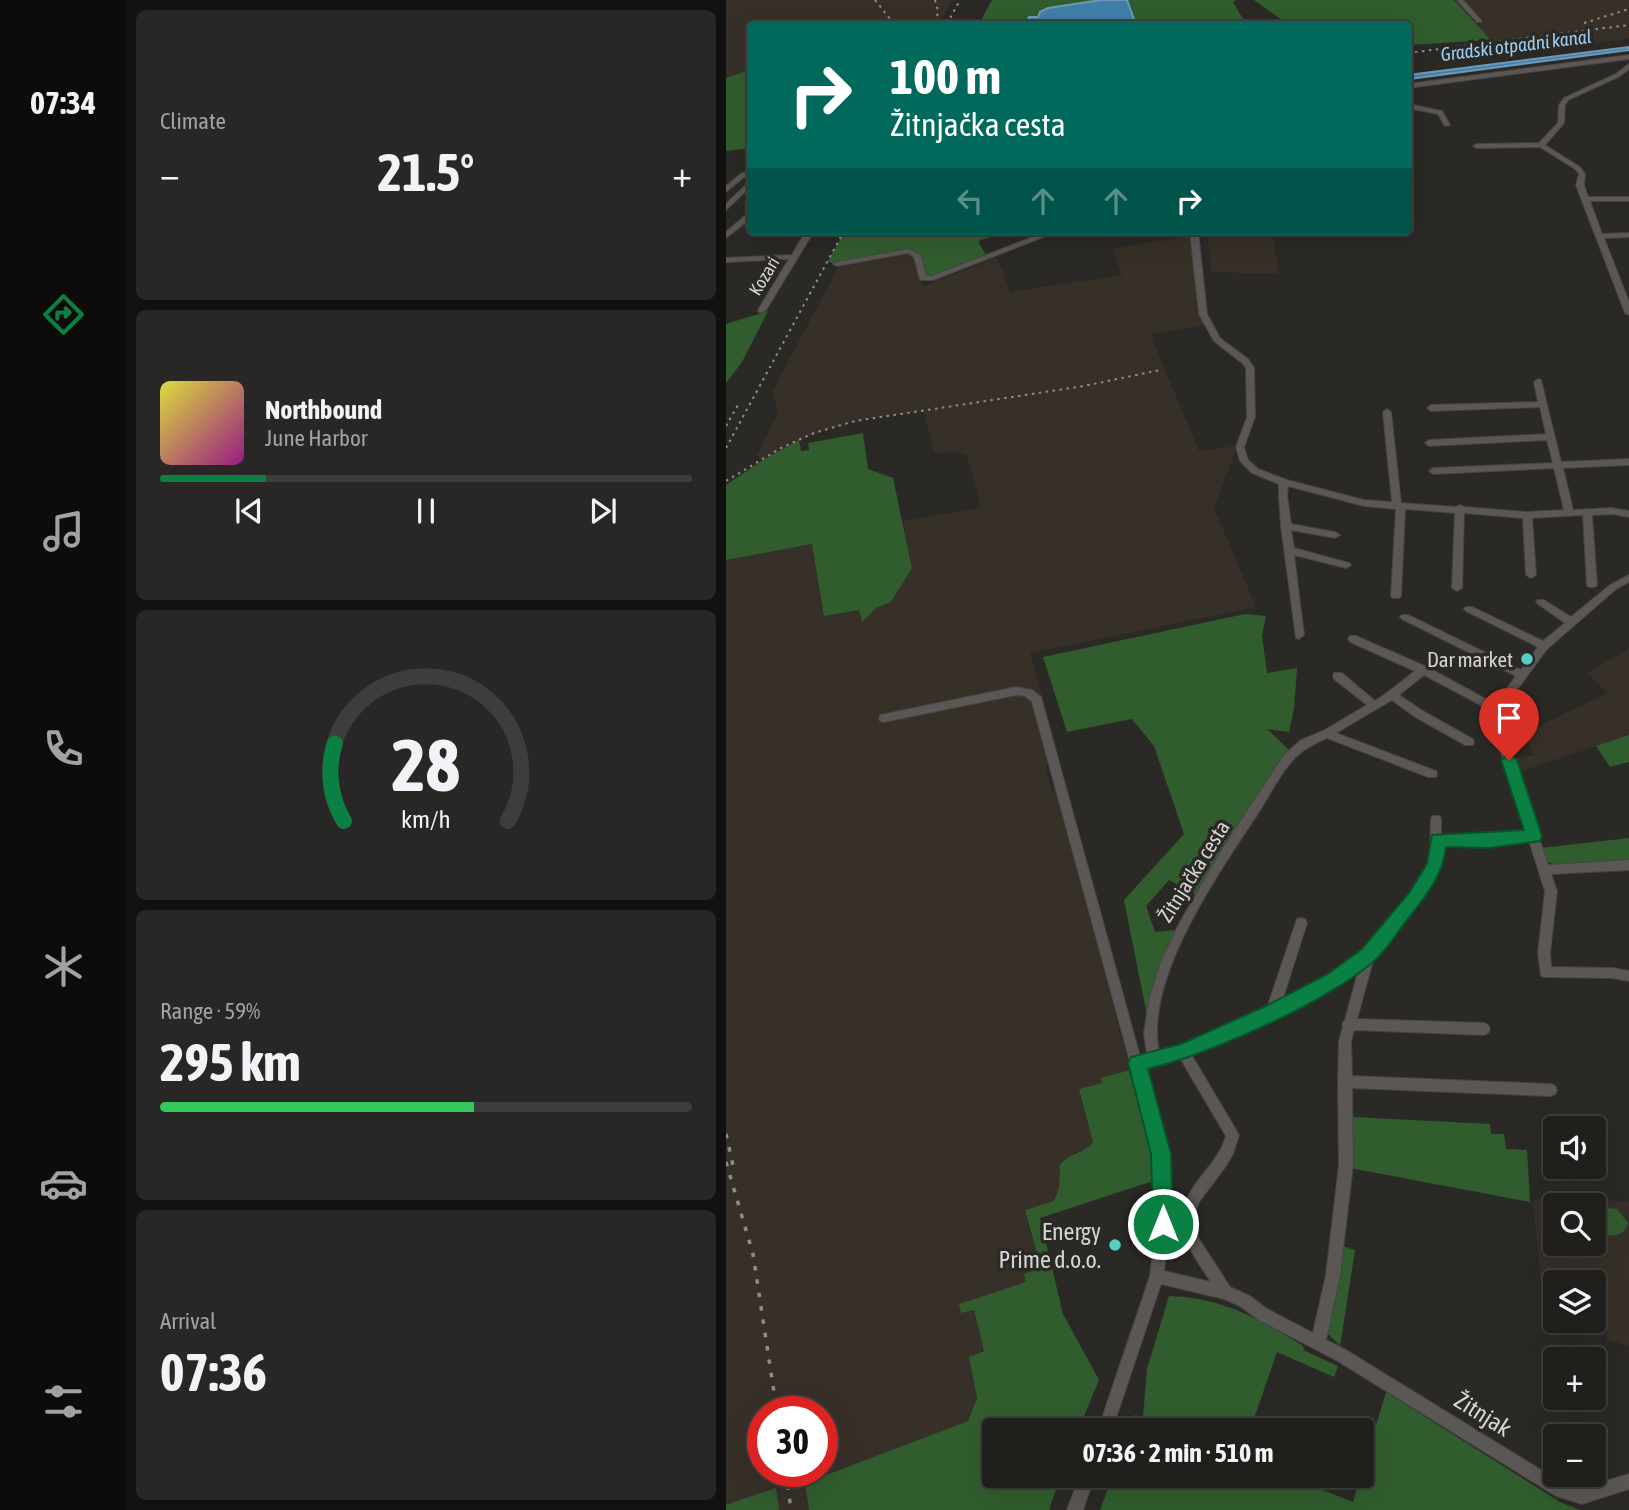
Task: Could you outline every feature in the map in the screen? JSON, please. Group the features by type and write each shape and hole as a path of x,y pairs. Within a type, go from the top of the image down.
{"street":[{"path":"1460,0 1479,21"},
{"path":"1412,85 1618,58 1629,61 1618,75 1566,99 1562,106 1561,123 1542,145"},
{"path":"1412,107 1440,112 1447,125"},
{"path":"1476,146 1542,145 1580,172 1580,185 1629,313"},
{"path":"726,190 746,175"},
{"path":"726,208 747,186"},
{"path":"1586,199 1629,199"},
{"path":"726,236 747,218"},
{"name":"Kozari","path":"762,310 807,235"},
{"path":"837,264 909,251 917,256 923,278 933,278 1045,235"},
{"path":"1194,235 1203,314 1217,339 1250,368 1251,417 1241,453 1249,467 1284,482 1364,503 1527,515 1586,512 1629,514"},
{"path":"1601,236 1629,235"},
{"name":"Kozari","path":"726,260 793,257"},
{"path":"1538,382 1569,513"},
{"path":"1431,408 1544,404"},
{"path":"1387,412 1399,506 1396,596"},
{"path":"1429,443 1550,437"},
{"path":"1433,471 1629,462"},
{"path":"1284,482 1286,526 1299,635"},
{"path":"1457,588 1460,508"},
{"path":"1586,512 1592,585"},
{"path":"1527,515 1531,576"},
{"path":"1286,526 1335,536"},
{"path":"1289,550 1346,565"},
{"path":"1629,578 1544,646 1497,709 1500,734 1551,891 1544,953 1545,972 1612,973 1629,976"},
{"path":"1541,602 1571,622"},
{"path":"1469,608 1544,646"},
{"path":"1405,617 1522,674"},
{"path":"1353,639 1423,670 1497,709"},
{"name":"Žitnjačka cesta","path":"1154,1059 1150,1034 1154,1003 1175,940 1288,758 1305,743 1327,734 1392,695 1423,670"},
{"path":"1338,676 1373,705"},
{"path":"884,718 1016,691 1036,698 1161,1154 1163,1224 1157,1276 1109,1418"},
{"path":"1392,695 1419,714 1469,742"},
{"path":"1327,734 1432,774"},
{"path":"1137,1063 1183,1052 1273,1012 1335,979 1369,955 1415,898 1435,866 1438,840 1436,819"},
{"path":"1438,840 1488,841 1534,836"},
{"path":"1546,870 1629,865"},
{"path":"1273,1012 1301,923"},
{"path":"1157,1276 1225,1292 1318,1343 1333,1275 1346,1165 1344,1082 1348,1024 1369,955"},
{"path":"1348,1024 1484,1029"},
{"path":"1183,1052 1233,1135 1225,1160 1194,1195 1188,1221 1193,1241 1225,1292"},
{"path":"1344,1082 1551,1090"},
{"name":"Žitnjak","path":"1318,1343 1341,1354 1489,1444 1561,1491 1582,1496 1629,1481"},
{"path":"1075,1510 1083,1488"}],"shaded area":[{"path":"726,0 952,0 942,21 747,21 747,71 726,78"},
{"path":"1454,0 1629,0 1629,39 1505,55"},
{"path":"1207,235 1273,235 1279,274 1211,272"},
{"path":"1191,236 1198,305 1205,325 1150,334 1199,451 1237,446 1214,508 1256,607 1030,653 1056,747 1046,750 1049,762 1046,770 1052,792 1056,791 1130,1070 1101,1078 1102,1083 1079,1089 1093,1142 1089,1147 1076,1152 1059,1171 1059,1188 1054,1201 1025,1210 1038,1257 1035,1265 1026,1282 974,1310 984,1352 976,1389 977,1403 968,1421 838,1470 838,1396 747,1396 747,1487 807,1487 809,1510 726,1510 726,560 812,544 824,616 860,610 862,621 876,608 891,602 912,568 903,521 981,508 967,455 953,451 934,454 924,412 877,417 828,429 799,440 763,460 757,455 778,412 772,392 839,266 867,262 889,255 913,253 923,287 997,257 1010,292 1122,275 1112,249"},
{"path":"1629,648 1629,735 1516,773 1511,759 1535,755 1523,734 1608,693 1587,674"},
{"path":"1533,1200 1543,1200 1543,1256 1606,1256 1606,1200 1629,1202 1629,1346 1607,1340 1606,1270 1543,1270 1543,1303"}],"green space":[{"path":"992,0 1101,0 1071,4 1038,17 1029,17 1028,21 981,21"},
{"path":"1127,0 1236,0 1233,2 1244,21 1135,21"},
{"path":"1254,0 1454,0 1491,40 1412,45 1412,21 1287,21"},
{"path":"747,71 747,148 726,151 726,78"},
{"path":"843,235 996,235 978,241 987,257 937,276 925,277 918,254 909,249 861,260 828,261"},
{"path":"768,311 742,362 726,383 726,324"},
{"path":"863,433 868,469 893,478 912,568 891,602 876,608 862,622 859,610 824,616 812,544 726,560 726,485 799,440 801,451 809,450 808,443"},
{"path":"1245,614 1266,616 1262,636 1267,673 1297,668 1294,709 1289,732 1267,729 1289,750 1196,895 1169,880 1146,906 1155,932 1175,930 1168,958 1147,1015 1124,900 1184,834 1154,746 1132,719 1067,732 1043,657"},
{"path":"1629,735 1629,762 1610,767 1596,746"},
{"path":"1629,838 1629,861 1552,864 1546,861 1541,848"},
{"path":"1130,1070 1148,1133 1156,1180 1040,1218 1063,1314 1099,1380 1083,1418 982,1418 982,1488 1057,1488 1049,1510 809,1510 806,1487 838,1487 838,1470 968,1421 977,1398 969,1357 984,1351 974,1310 961,1313 959,1304 1026,1282 1024,1274 1031,1271 1038,1257 1025,1210 1054,1201 1059,1188 1060,1165 1093,1142 1079,1089 1102,1083 1101,1078"},
{"path":"1351,1117 1490,1124 1491,1134 1504,1134 1506,1149 1527,1150 1530,1202 1350,1168"},
{"path":"1606,1208 1617,1209 1628,1223 1623,1232 1606,1235"},
{"path":"1342,1246 1355,1250 1340,1346 1327,1333"},
{"path":"1169,1296 1207,1301 1239,1311 1302,1345 1305,1351 1338,1366 1334,1377 1277,1352 1254,1418 1134,1418 1135,1415 1143,1417 1147,1369"},
{"path":"1386,1392 1560,1502 1580,1510 1100,1510 1108,1488 1318,1488 1353,1502 1357,1488 1374,1488 1374,1432"},
{"path":"776,1488 779,1510 726,1510 726,1505"}],"water":[{"path":"1101,0 1127,0 1135,21 1028,21 1029,17 1038,17 1040,12 1048,8"},
{"path":"1629,47 1629,50 1412,79 1412,75"}],"railway":[{"path":"875,0 892,21"},
{"path":"935,0 938,11 936,21"},
{"path":"949,21 960,0"},
{"path":"1584,23 1629,9"},
{"path":"1412,52 1629,25"},
{"path":"726,448 842,235"},
{"path":"726,481 781,448 814,433 855,421 1084,386 1160,370"},
{"path":"726,426 739,403"},
{"path":"726,1134 734,1170"},
{"path":"726,1162 753,1254 775,1396"},
{"path":"788,1487 791,1510"}],"place":[{"name":"Dar market","path":"1527,659"},
{"name":"Energy Prime d.o.o.","path":"1115,1245"}],"route":[{"path":"1163,1224 1161,1154 1137,1063 1183,1052 1273,1012 1335,979 1369,955 1415,898 1435,866 1438,840 1488,841 1534,836 1509,760"}],"water label":[{"name":"Gradski otpadni kanal","path":"1516,45"}]}
